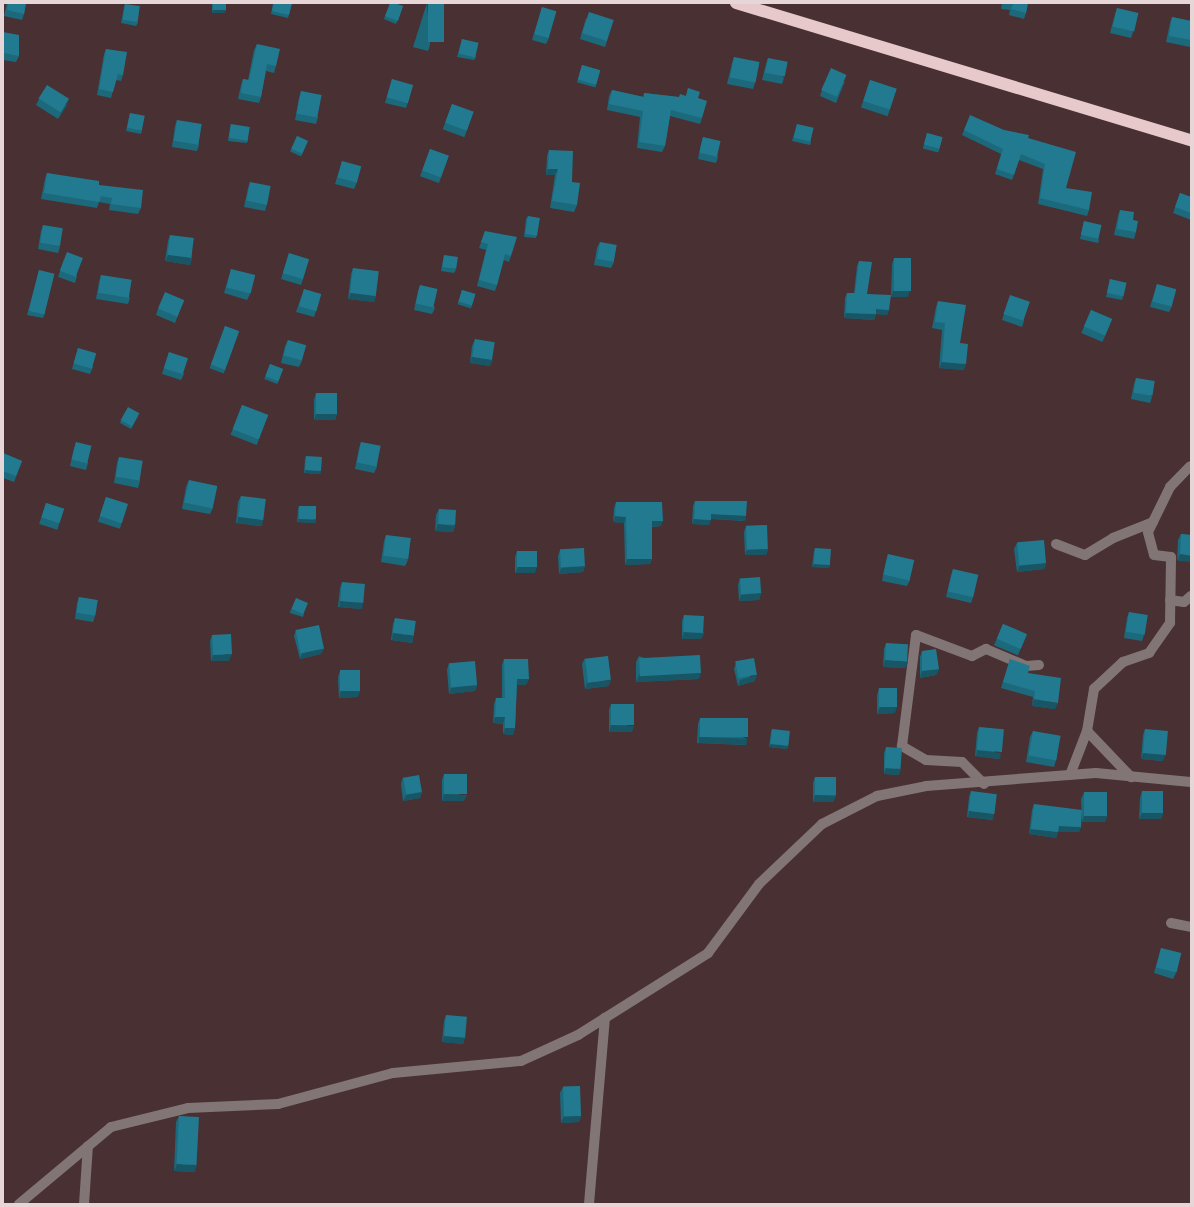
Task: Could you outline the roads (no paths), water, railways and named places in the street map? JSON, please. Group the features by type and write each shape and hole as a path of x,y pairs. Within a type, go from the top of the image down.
{"highway":[{"path":"736,3 1191,140"}],"street":[{"path":"1070,775 1087,732 1094,690 1123,662 1150,653 1170,623 1171,556 1154,555 1148,532 1170,487 1190,466"},
{"path":"1056,544 1085,555 1113,538 1154,522"},
{"path":"1170,600 1184,602 1191,596"},
{"path":"984,784 962,762 926,760 902,746 916,635 972,656 986,649 1026,666 1039,665"},
{"path":"1087,732 1131,777"},
{"path":"19,1204 111,1127 188,1108 278,1104 393,1073 521,1061 578,1035 708,953 759,884 822,824 877,796 926,786 984,784 1096,773 1191,782"},
{"path":"1171,923 1191,927"},
{"path":"589,1204 605,1018"},
{"path":"84,1204 88,1146"}]}
